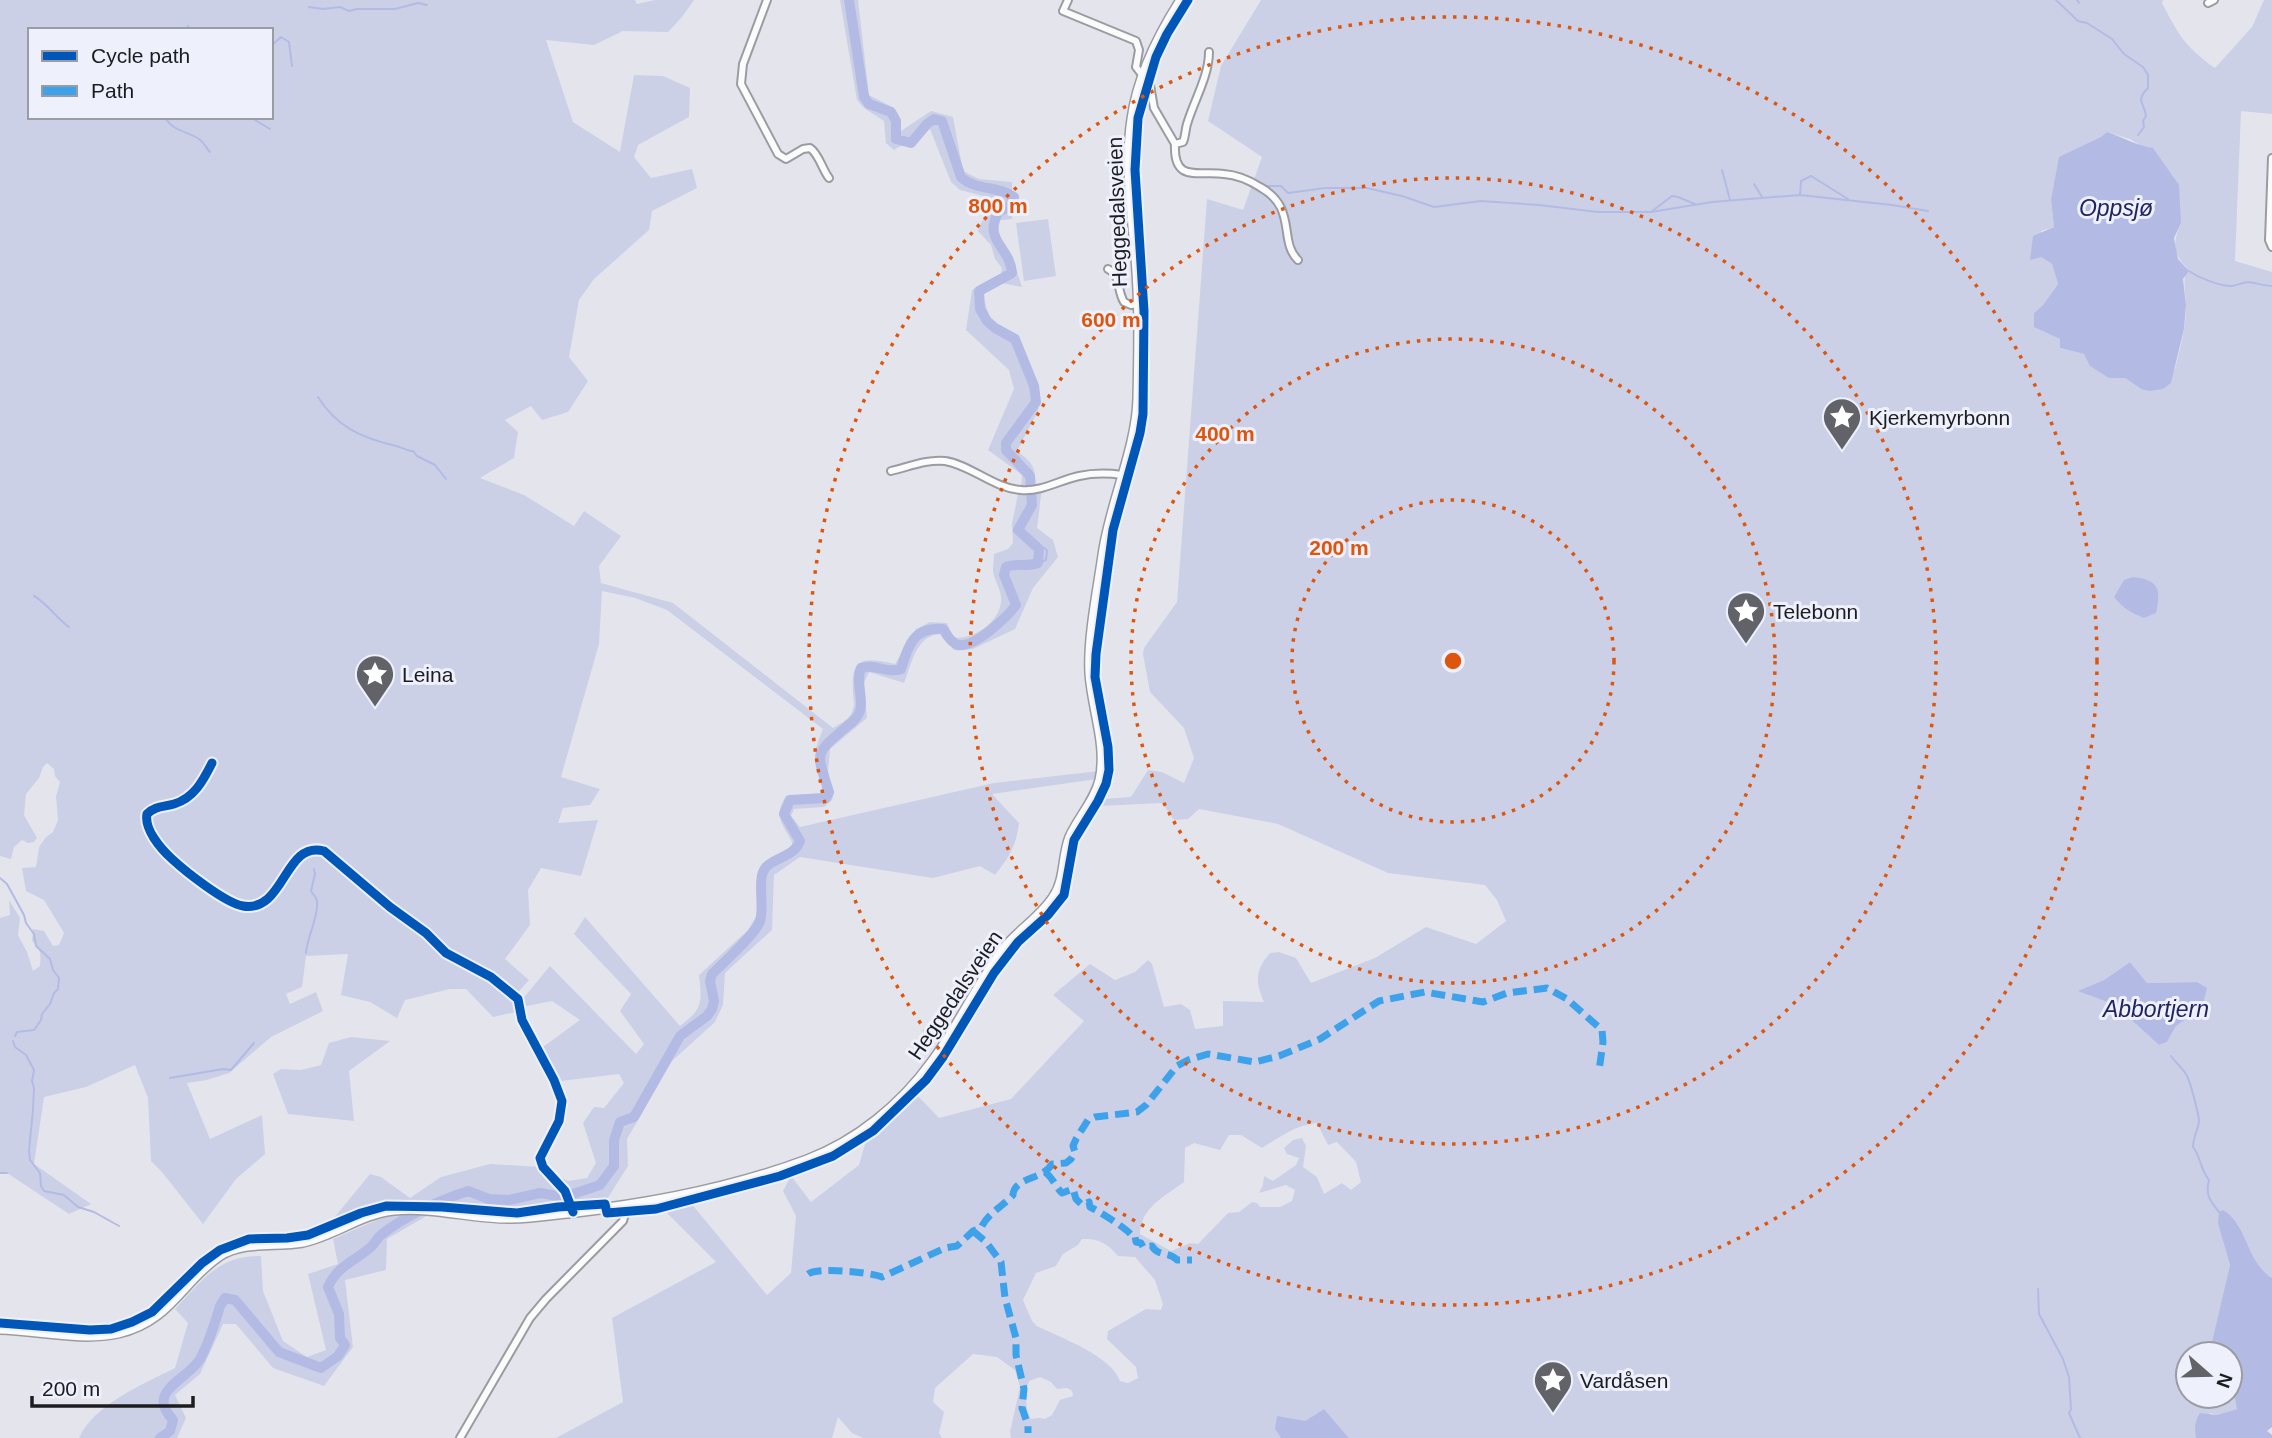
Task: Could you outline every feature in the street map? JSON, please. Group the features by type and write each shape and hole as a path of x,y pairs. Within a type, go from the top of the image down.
{"main road":[{"name":"Heggedalsveien","path":"0,1329 90,1335 124,1331 146,1323 163,1312 213,1261 232,1250 249,1246 299,1243 384,1212 420,1210 506,1218 627,1207 686,1195 782,1169 828,1151 860,1133 923,1074 1002,951 1055,895 1061,883 1068,843 1092,800 1101,775 1102,754 1090,678 1090,653 1104,547 1137,410 1139,304 1130,200 1131,123 1143,78 1163,27 1181,0"}],"street":[{"path":"767,0 743,64 741,84 778,154 786,159 810,148 816,153 829,178"},
{"path":"1068,0 1063,11 1136,41 1139,50 1136,68 1150,85 1151,100 1175,144 1180,166 1194,175 1211,173 1240,177 1268,192 1280,206 1291,251 1298,260"},
{"path":"1175,144 1183,142 1185,137 1209,52"},
{"path":"2272,158 2269,240 2272,247"},
{"path":"1108,269 1115,276 1124,302 1139,304"},
{"path":"891,471 927,462 944,461 1009,488 1032,490 1079,476 1106,473 1122,475"},
{"path":"212,763 192,794 182,801 154,808 147,814 146,825 164,851 223,897 235,904 251,906 270,898 291,866 302,855 311,849 324,851 390,907 426,933 446,953 480,970 518,999 522,1020 559,1091 562,1111 540,1158 543,1167 565,1191 573,1212"},
{"path":"460,1438 530,1318 546,1298 623,1221 627,1207"}],"shaded area":[{"path":"0,0 635,0 637,4 655,0 694,0 668,32 623,31 594,45 546,40 573,122 620,152 634,75 663,76 690,88 689,117 638,145 634,157 651,178 692,169 697,188 652,211 649,230 594,279 579,300 569,357 588,381 568,412 542,420 531,406 505,420 518,432 514,458 480,478 524,495 574,526 584,511 621,536 599,566 601,583 673,603 833,728 852,712 853,680 857,665 868,660 895,664 916,629 930,622 947,623 953,637 961,638 977,633 992,621 997,614 1001,598 993,571 994,554 1008,549 1013,543 1012,524 1018,494 1042,488 1037,528 1053,540 1058,557 1033,588 1015,629 973,649 954,650 941,634 926,639 916,651 904,683 869,672 864,683 867,718 830,749 828,773 834,793 832,800 824,807 794,809 791,816 800,827 994,783 1099,771 1097,779 992,794 1019,823 1011,851 995,875 980,866 933,878 800,857 774,875 772,930 725,973 723,1005 715,1022 672,1061 627,1139 628,1166 604,1204 504,1209 449,1203 398,1202 372,1206 329,1224 370,1174 381,1177 410,1198 441,1177 490,1164 540,1167 568,1181 587,1178 596,1163 583,1123 594,1107 604,1108 624,1083 619,1074 561,1081 543,1047 580,1020 552,1001 522,1007 521,1001 550,966 636,1054 644,1044 620,1011 631,994 574,934 585,917 680,1026 699,1004 699,975 748,930 758,913 759,874 763,864 792,846 780,819 782,803 786,796 820,793 822,787 815,758 823,729 667,610 635,598 602,591 599,644 561,777 600,789 590,805 563,808 558,823 598,820 581,876 541,868 528,890 530,925 505,959 529,980 513,998 516,1012 493,1017 466,989 450,989 405,1000 397,1018 370,1002 341,995 348,954 306,956 302,987 286,994 290,1004 316,992 323,1011 271,1037 229,1073 187,1083 210,1139 262,1115 265,1154 236,1179 203,1224 151,1161 148,1098 135,1065 86,1087 44,1097 34,1164 91,1204 69,1214 7,1173 0,1174 0,918 10,915 9,900 20,918 18,935 33,971 40,966 40,958 39,949 32,941 33,929 44,931 53,946 59,945 64,933 44,900 26,891 22,868 36,867 39,847 53,832 58,820 56,796 60,782 54,769 47,763 26,794 24,815 37,838 28,843 22,840 14,847 11,859 0,856"},
{"path":"840,0 858,0 869,95 894,108 901,131 931,111 953,117 963,171 979,179 1012,182 1012,219 995,221 991,233 1013,260 1022,287 1001,283 982,294 991,321 1018,335 1040,393 1038,411 1017,451 1033,467 1035,489 1021,492 1022,475 988,450 1014,389 1009,370 966,330 972,290 1001,275 1002,268 995,259 991,245 978,231 983,219 994,209 991,198 960,190 951,182 930,129 894,150 886,143 884,121 857,100"},
{"path":"1261,0 2163,0 2162,3 2183,39 2215,68 2252,27 2264,0 2272,0 2272,114 2241,111 2235,261 2272,272 2272,1278 2262,1272 2245,1239 2218,1224 2230,1265 2212,1340 2174,1340 2174,1410 2234,1410 2217,1415 2210,1413 2203,1418 2195,1429 2196,1438 1349,1438 1324,1409 1305,1421 1275,1429 1281,1438 1011,1438 1020,1387 1015,1370 997,1357 973,1354 935,1388 933,1402 944,1412 939,1433 942,1438 863,1438 852,1433 838,1417 832,1438 556,1438 623,1402 612,1318 716,1262 663,1209 690,1202 767,1295 791,1273 796,1216 783,1191 791,1176 811,1202 859,1165 865,1139 917,1095 939,1118 1011,1099 1084,1021 1053,995 1090,964 1115,980 1135,972 1148,960 1152,964 1164,1007 1181,1004 1190,1010 1195,1029 1223,1026 1223,1001 1264,1002 1258,976 1261,965 1270,953 1279,952 1296,958 1311,983 1375,958 1426,927 1476,944 1506,921 1497,900 1485,885 1388,873 1278,824 1199,809 1188,819 1174,820 1162,803 1101,806 1104,799 1131,797 1148,770 1162,772 1184,783 1194,758 1184,728 1150,692 1143,654 1144,648 1177,602 1207,199 1243,210 1262,157 1208,121 1221,66","holes":["2107,132 2130,139 2143,147 2181,223 2175,247 2187,268 2184,283 2186,315 2175,369 2141,389 2125,378 2109,378 2084,354 2060,348 2061,339 2035,327 2034,313 2058,284 2052,264 2041,257 2041,231 2054,227 2051,200","2130,962 2147,983 2196,982 2202,1008 2176,1026 2167,1042 2159,1045 2115,1005 2079,991 2104,980","1317,1123 1328,1145 1337,1142 1356,1162 1361,1182 1351,1190 1342,1183 1324,1194 1317,1177 1303,1167 1306,1146 1302,1138 1293,1140 1284,1148 1287,1154 1299,1158 1296,1165 1273,1181 1264,1176 1259,1193 1286,1185 1295,1190 1292,1201 1280,1207 1260,1207 1252,1202 1239,1212 1228,1213 1198,1244 1190,1243 1171,1251 1140,1234 1141,1225 1149,1210 1184,1182 1185,1148 1194,1143 1220,1150 1229,1135 1241,1135 1262,1148 1288,1132","1082,1239 1098,1241 1107,1245 1118,1256 1135,1257 1155,1280 1163,1304 1161,1310 1146,1309 1108,1331 1107,1339 1136,1367 1138,1378 1128,1383 1120,1381 1107,1363 1096,1356 1037,1326 1023,1300 1036,1273 1056,1266 1063,1254 1078,1245","1040,1377 1051,1382 1057,1389 1067,1388 1072,1391 1073,1396 1060,1400 1052,1415 1045,1419 1031,1419 1026,1395 1029,1381"]},
{"path":"1048,219 1056,276 1024,281 1016,223"},
{"path":"351,1037 390,1041 349,1071 354,1121 288,1114 273,1074 281,1069 301,1070 321,1065 329,1043"},
{"path":"396,1214 430,1214 387,1239 386,1270 345,1280 353,1347 324,1386 273,1368 236,1324 223,1324 200,1374 175,1395 186,1418 177,1438 79,1438 86,1426 108,1405 175,1368 188,1323 175,1309 212,1272 233,1260 261,1256 263,1291 283,1341 307,1357 326,1350 308,1274 338,1264 333,1239"}],"water":[{"name":"Oppsjø","path":"2107,132 2153,148 2179,185 2181,223 2174,238 2178,259 2189,271 2183,279 2186,305 2184,329 2171,383 2163,389 2149,391 2125,378 2109,378 2090,366 2084,354 2060,348 2060,339 2034,327 2034,313 2058,284 2052,264 2041,257 2030,260 2033,236 2054,227 2051,200 2059,157"},
{"path":"2133,577 2149,581 2156,588 2156,613 2144,618 2128,610 2114,597 2124,580"},
{"name":"Abbortjern","path":"2130,962 2147,983 2197,982 2207,988 2202,1008 2176,1026 2167,1042 2159,1045 2115,1005 2078,991 2104,980"},
{"path":"2223,1210 2238,1225 2257,1263 2272,1278 2272,1427 2267,1431 2272,1438 2196,1438 2195,1425 2200,1413 2217,1415 2244,1410 2244,1340 2212,1340 2230,1265 2218,1224 2219,1212"},
{"path":"1324,1409 1349,1438 1281,1438 1275,1429 1277,1416 1305,1421"}],"waterway":[{"path":"160,1438 170,1431 173,1420 166,1410 166,1393 200,1359 225,1298 235,1300 279,1352 321,1368 338,1356 345,1345 340,1338 339,1314 328,1287 341,1269 401,1221 468,1191 489,1199 509,1200 540,1193 558,1196 573,1194 600,1185 614,1166 614,1140 620,1122 634,1117 680,1036 707,1016 712,1009 712,974 757,927 761,915 763,872 770,863 794,850 800,841 784,814 790,800 826,798 829,792 820,756 827,744 859,714 861,668 901,669 906,652 914,639 933,629 943,629 958,645 973,642 998,624 1016,605 1004,575 1006,567 1038,563 1039,549 1018,530 1032,505 1030,476 1006,450 1006,443 1036,402 1034,386 1015,339 995,328 980,309 979,291 1012,273 994,230 999,211 1008,208 1014,197 973,184 961,177 942,121 934,119 911,143 896,139 896,121 891,112 869,104 864,97 849,0"},
{"path":"2056,0 2078,21 2087,23 2112,39 2124,54 2143,67 2148,75 2148,88 2141,99 2146,116 2144,127 2138,135"},
{"path":"309,7 340,7 349,11 395,9 418,3 427,5"},
{"path":"273,44 281,37 289,42 292,66"},
{"path":"166,119 176,128 201,141 210,152"},
{"path":"255,119 270,129"},
{"path":"1722,170 1730,200"},
{"path":"1246,176 1266,186 1281,186 1288,193 1325,188 1367,188 1434,207 1481,201 1598,212 1651,212 1712,202 1800,195 1928,211"},
{"path":"1800,195 1801,181 1811,176 1848,199"},
{"path":"1754,184 1762,197"},
{"path":"1651,212 1672,196 1695,204"},
{"path":"2189,271 2222,285 2249,282 2272,286"},
{"path":"318,397 333,416 350,429 369,438 413,451 435,465 446,479"},
{"path":"1035,545 1047,550 1046,560 1038,563"},
{"path":"34,596 69,627"},
{"path":"306,953 317,907 317,900 311,891 314,869"},
{"path":"0,878 7,884 24,915 34,934 36,946 50,959 59,978 58,989 34,1030 17,1032 15,1036"},
{"path":"13,1041 15,1047 26,1055 34,1070 29,1150 30,1160 40,1173 41,1186 44,1191 64,1195 78,1207 94,1212 119,1226"},
{"path":"170,1078 231,1070 254,1043"},
{"path":"2171,1056 2185,1072 2191,1086 2199,1120 2193,1147 2209,1180 2209,1197 2219,1212"},
{"path":"0,1173 7,1173"},
{"path":"2038,1289 2039,1314 2063,1359 2069,1377 2069,1413 2080,1438"}],"marked path":[{"path":"808,1274 844,1271 882,1277 945,1248 957,1246 973,1231 981,1228 991,1214 1013,1195 1018,1185 1042,1173 1052,1164 1066,1163 1071,1159 1075,1152 1073,1146 1076,1139 1088,1120 1137,1112 1146,1105 1177,1066 1208,1054 1255,1062 1279,1056 1320,1039 1379,1001 1425,992 1483,1002 1507,993 1547,988 1567,999 1602,1030 1599,1071"},
{"path":"1045,1172 1062,1193 1073,1189 1076,1199 1082,1205 1089,1202 1090,1207 1135,1236 1136,1242 1143,1247 1152,1246 1157,1252 1177,1260 1192,1260"},
{"path":"973,1231 986,1242 1001,1262 1005,1298 1016,1338 1016,1355 1024,1389 1022,1408 1028,1433"}],"cycle path":[{"path":"0,1323 90,1330 111,1329 152,1312 202,1263 220,1250 249,1239 308,1235 361,1213 386,1206 517,1213 605,1204 607,1213 656,1209 780,1176 833,1156 873,1131 926,1080 994,973 1018,942 1048,915 1064,895 1074,840 1106,784 1109,770 1108,747 1095,677 1096,654 1113,530 1143,414 1144,311 1135,170 1138,118 1156,57 1188,0"},
{"path":"212,763 187,798 156,808 147,814 150,832 158,844 167,855 206,886 243,906 257,905 268,899 300,856 311,850 324,851 390,907 426,933 446,953 491,977 518,999 522,1020 554,1080 562,1101 559,1121 540,1158 543,1167 565,1191 573,1212"}],"place":[{"name":"Kjerkemyrbonn","path":"1842,451"},
{"name":"Telebonn","path":"1746,645"},
{"name":"Leina","path":"375,708"},
{"name":"Vardåsen","path":"1553,1414"}]}
